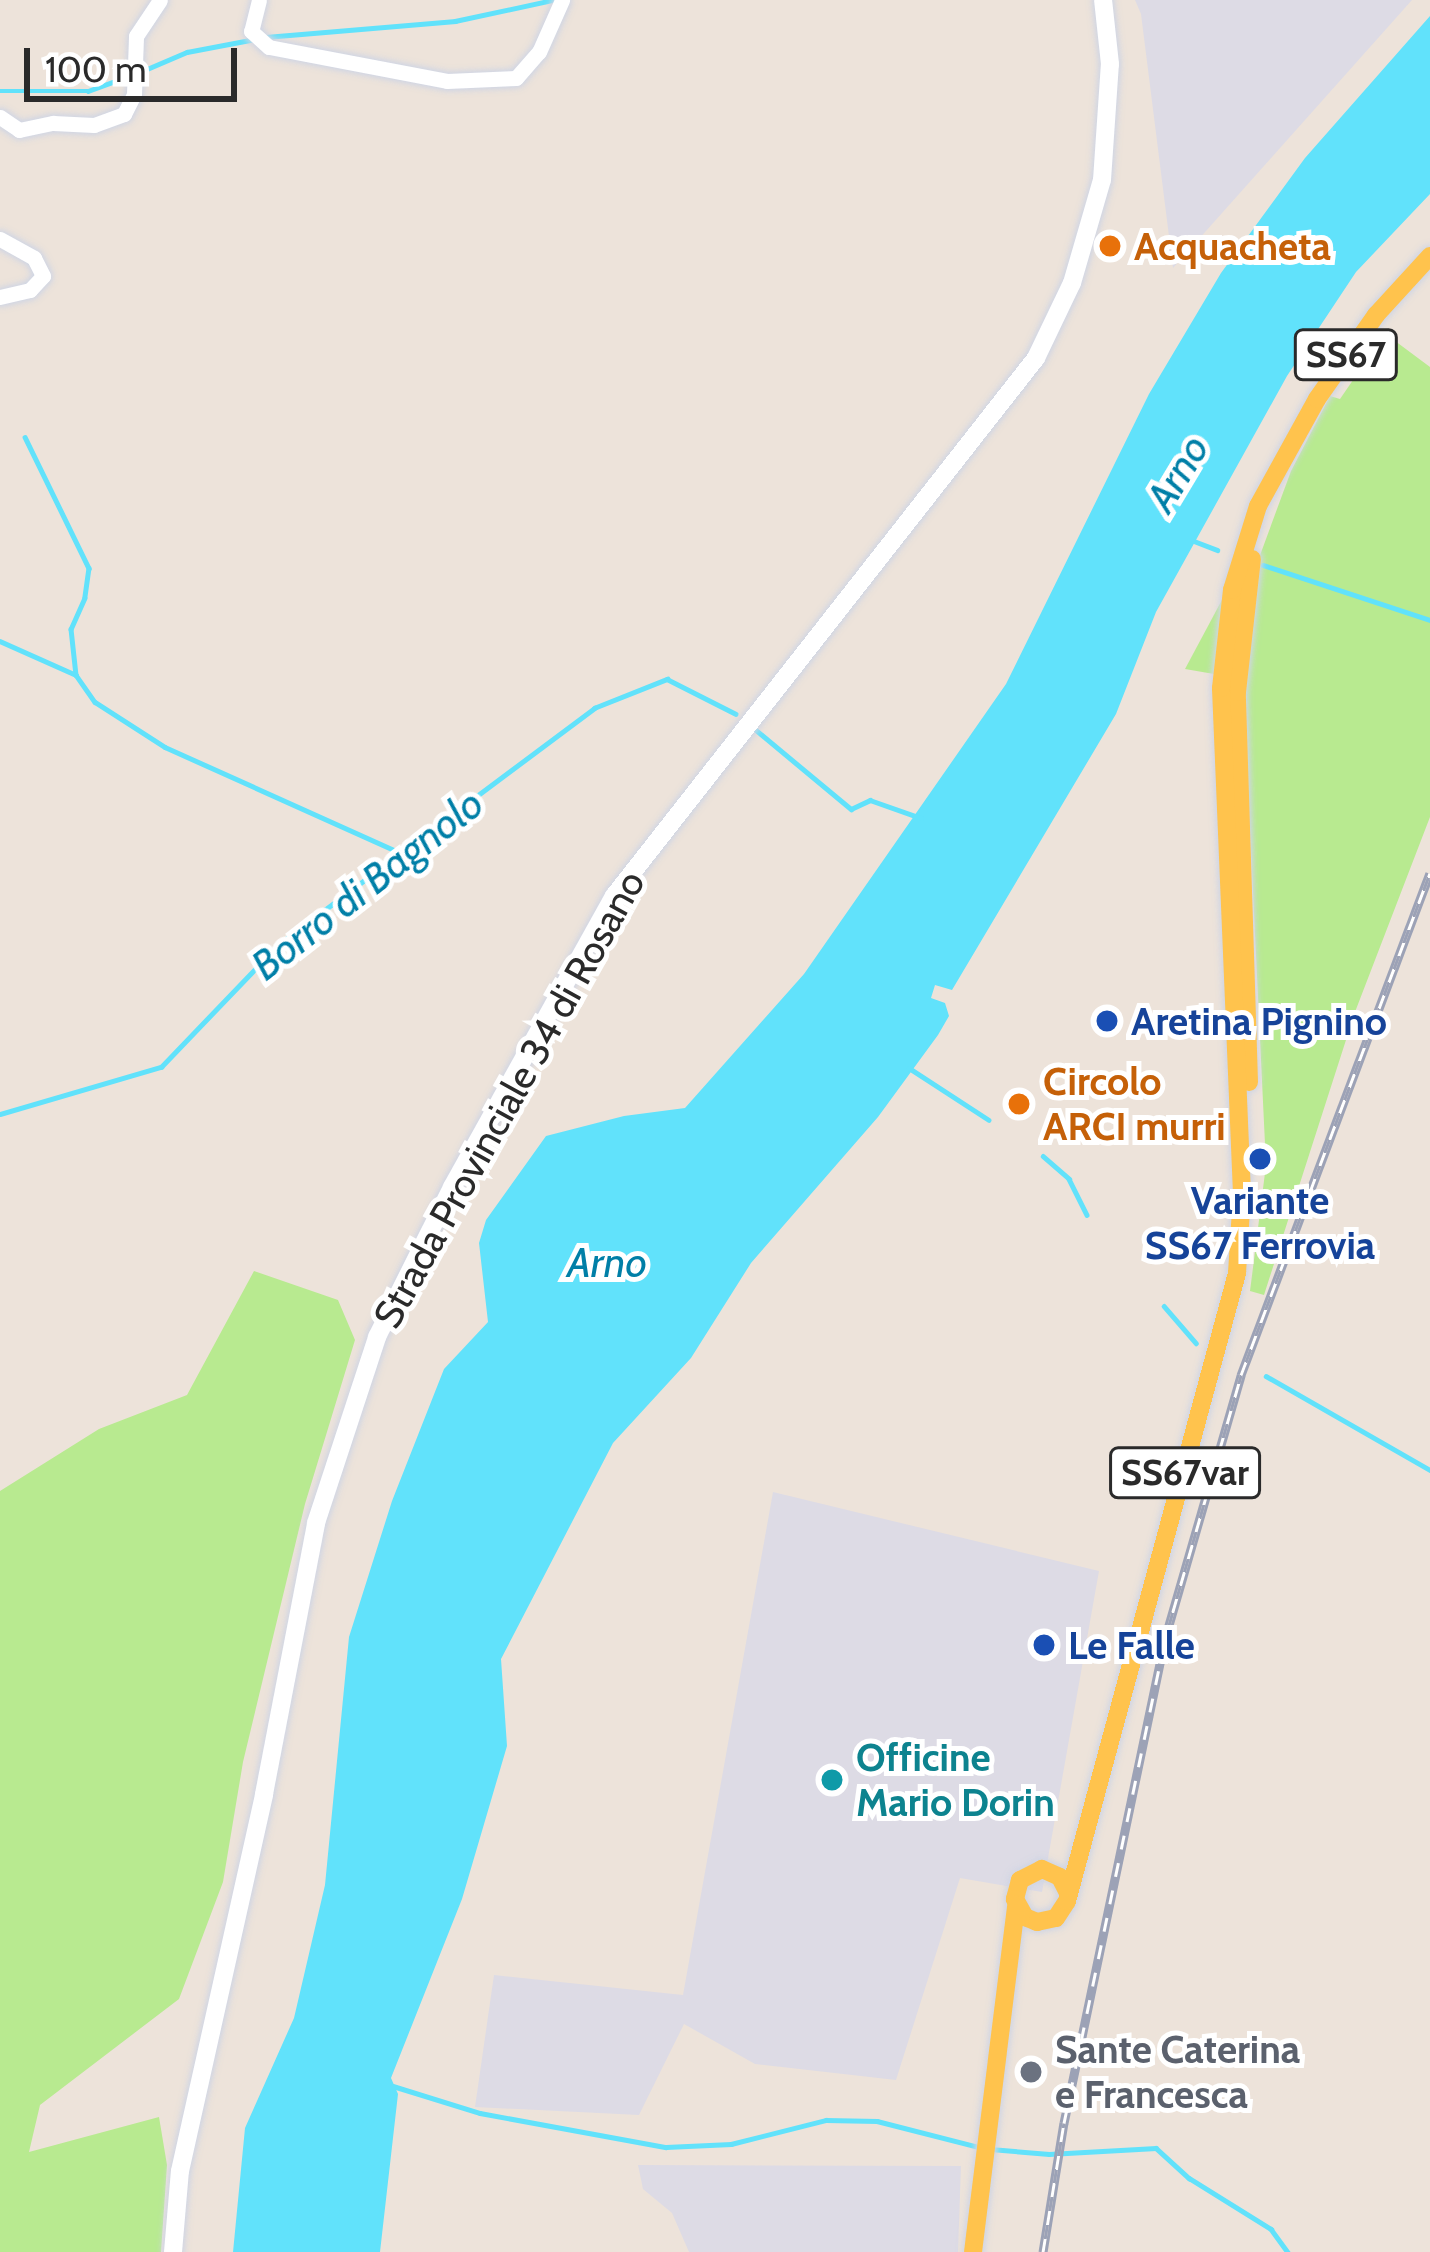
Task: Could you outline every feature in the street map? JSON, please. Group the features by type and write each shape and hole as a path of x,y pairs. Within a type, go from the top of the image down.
{"main road":[{"name":"Strada Provinciale 34 di Rosano","path":"173,2252 179,2170 264,1794 316,1523 377,1337 452,1187 614,896 1036,358 1072,284 1102,180 1110,83 1103,0"},
{"name":"SS67","path":"1280,467 1335,370 1430,256"},
{"name":"SS67var","path":"1242,1194 1221,688 1232,590 1258,506 1280,467"},
{"name":"SS67var","path":"1067,1893 1091,1828 1237,1273 1250,1121 1237,692 1249,569 1280,467"},
{"name":"SS67var","path":"1049,1870 1070,1858 1091,1828"},
{"path":"973,2252 1014,1892 1024,1875 1049,1870 1060,1877 1067,1893 1063,1911 1030,1931 1009,1959"},
{"path":"1016,1905 1030,1920 1045,1922"}],"street":[{"path":"0,117 19,130 53,122 94,125 124,114 134,94 136,36 160,0"},
{"path":"259,0 251,31 269,47 447,82 516,78 538,52 562,0"},
{"path":"0,239 34,258 43,276 30,290 0,297"}],"shaded area":[{"path":"1135,0 1412,0 1173,268 1141,14"},
{"path":"773,1492 1099,1571 1042,1892 960,1878 896,2080 755,2064 684,2024 639,2115 475,2107 494,1975 683,1995"},
{"path":"638,2165 961,2166 958,2252 689,2252 672,2213 643,2189"}],"green space":[{"path":"1379,329 1430,367 1430,817 1355,1012 1264,1295 1250,1291 1266,1165 1245,724 1247,619 1259,558 1291,471 1330,396 1340,399 1362,367 1358,358"},
{"path":"1223,598 1214,674 1185,669"},
{"path":"254,1271 338,1300 355,1340 305,1504 243,1762 223,1882 179,1999 40,2105 29,2152 159,2117 167,2165 161,2252 0,2252 0,1491 99,1429 187,1395"}],"water":[{"name":"Arno","path":"1430,16 1430,194 1356,272 1287,376 1156,612 1116,714 952,990 935,985 931,998 945,1003 949,1016 938,1035 878,1117 751,1263 691,1358 613,1443 501,1659 507,1746 462,1899 391,2078 398,2094 380,2252 233,2252 245,2128 294,2018 325,1885 349,1637 392,1501 444,1369 488,1322 479,1243 486,1220 546,1136 624,1116 685,1108 804,974 1006,684 1149,394 1221,273 1305,158"}],"waterway":[{"path":"266,37 455,21 553,0"},
{"path":"140,72 187,52 255,39"},
{"path":"0,91 88,91 129,76"},
{"path":"25,437 89,568 85,598 71,629 76,675"},
{"path":"1194,541 1217,550"},
{"path":"1263,565 1430,620"},
{"path":"0,641 76,675 95,702 165,747 403,854"},
{"name":"Borro di Bagnolo","path":"0,1114 161,1067 279,944 594,708 667,679 736,714"},
{"name":"Borro di Bagnolo","path":"756,730 851,809 870,800 921,818"},
{"path":"909,1068 989,1120"},
{"path":"1043,1156 1069,1179 1087,1215"},
{"path":"1164,1306 1196,1343"},
{"path":"1266,1376 1430,1470"},
{"path":"393,2086 480,2113 666,2147 731,2144 826,2120 877,2121 979,2147"},
{"path":"990,2149 1049,2154 1156,2148 1189,2178 1271,2229 1288,2252"}],"railway":[{"path":"1043,2252 1064,2123 1165,1639 1241,1375 1430,873"}],"place":[{"name":"Acquacheta","path":"1110,246"},
{"name":"Aretina Pignino","path":"1107,1021"},
{"name":"Circolo ARCI murri","path":"1019,1104"},
{"name":"Variante SS67 Ferrovia","path":"1260,1159"},
{"name":"Le Falle","path":"1044,1645"},
{"name":"Officine Mario Dorin","path":"832,1780"},
{"name":"Sante Caterina e Francesca","path":"1031,2072"}]}
